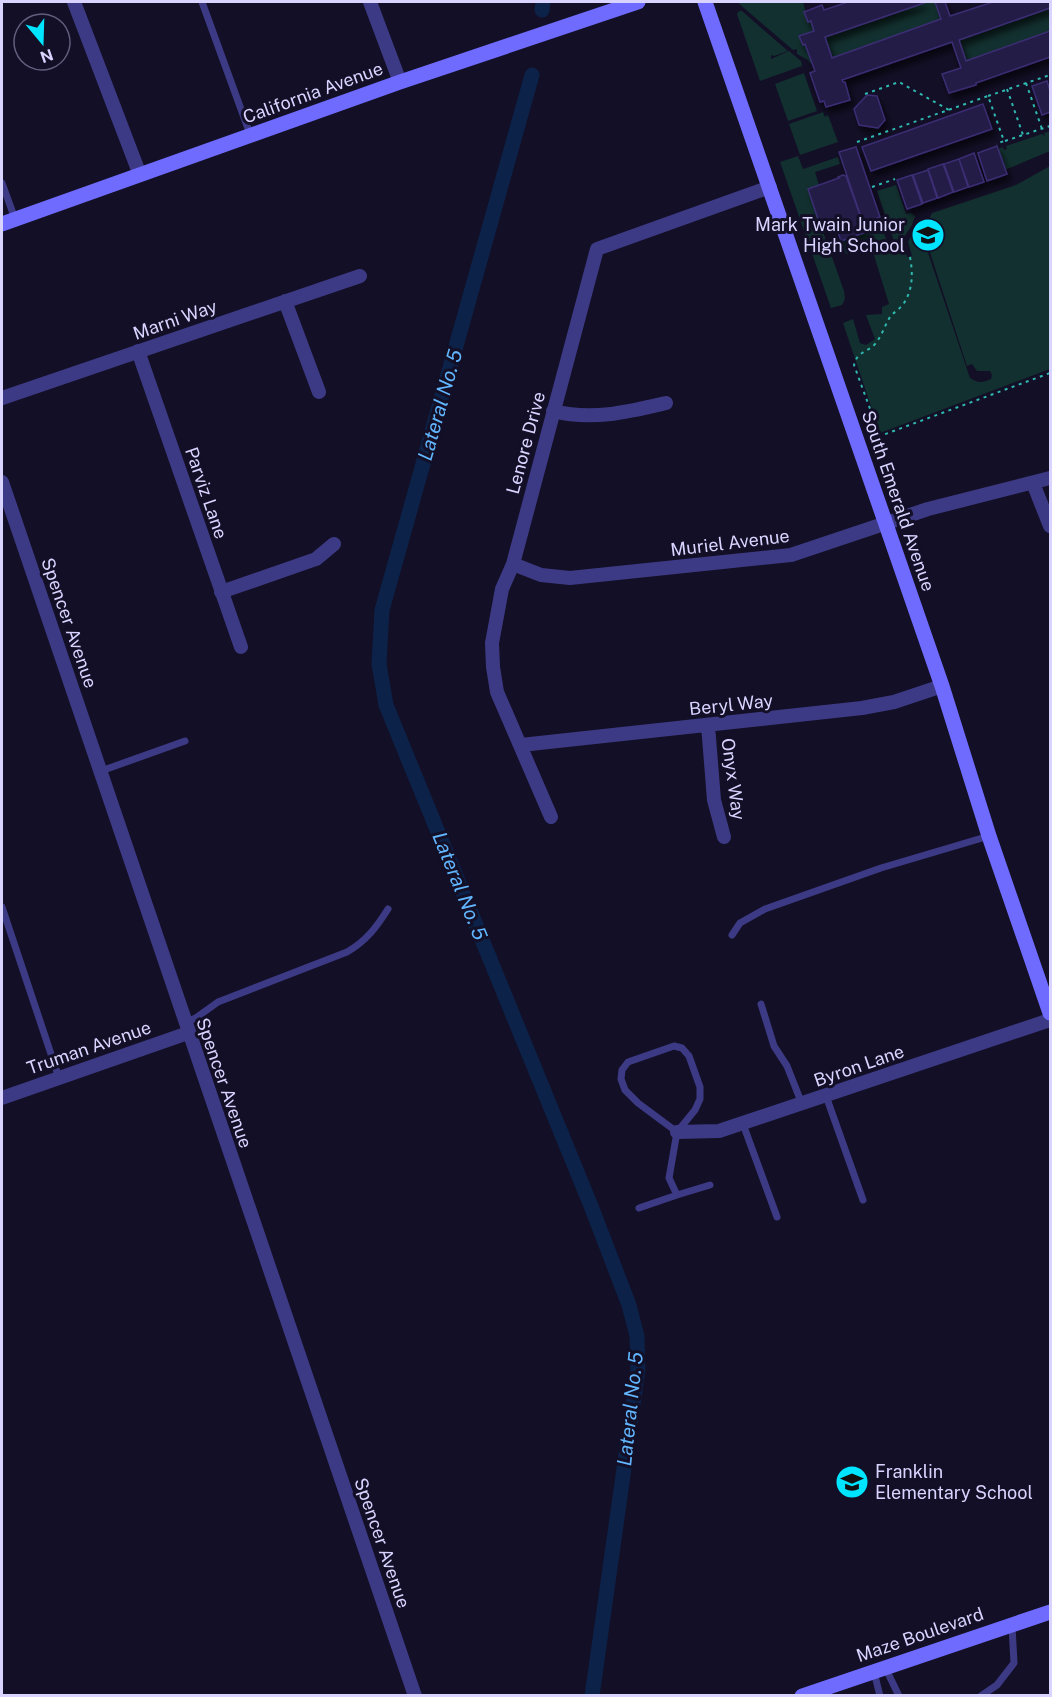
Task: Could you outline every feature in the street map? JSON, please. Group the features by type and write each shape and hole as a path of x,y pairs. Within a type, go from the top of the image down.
{"street":[{"path":"74,2 140,176"},
{"path":"370,2 400,82"},
{"name":"California Avenue","path":"8,222 400,82 638,2"},
{"name":"South Emerald Avenue","path":"705,2 942,686 988,836 1050,1013"},
{"name":"Lenore Drive","path":"551,818 497,692 492,643 502,589 513,564 597,249 770,187"},
{"name":"Marni Way","path":"2,398 360,276"},
{"path":"285,301 319,392"},
{"name":"Parviz Lane","path":"138,351 241,647"},
{"path":"553,411 598,417 666,403"},
{"name":"Muriel Avenue","path":"513,564 541,575 570,578 791,555 928,509 1050,478"},
{"name":"Spencer Avenue","path":"2,482 415,1695"},
{"path":"1033,483 1050,526"},
{"path":"221,592 316,559 334,544"},
{"name":"Beryl Way","path":"521,745 862,708 894,702 942,686"},
{"name":"Onyx Way","path":"708,725 714,800 724,837"},
{"name":"Byron Lane","path":"677,1132 719,1131 743,1124 1050,1020"},
{"name":"Truman Avenue","path":"2,1098 186,1028"},
{"name":"Maze Boulevard","path":"802,1695 1050,1612"}],"lane":[{"path":"202,2 251,136"},
{"path":"2,183 8,222"},
{"path":"101,771 185,741"},
{"path":"732,935 741,923 765,909 881,868 988,836"},
{"path":"2,907 59,1077"},
{"path":"186,1028 218,1002 354,948 373,932 388,909"},
{"path":"761,1004 774,1046 787,1066 802,1104"},
{"path":"677,1132 638,1103 625,1090 621,1079 622,1070 628,1062 674,1046 682,1048 689,1056 700,1087 700,1099 695,1110 677,1132 669,1178 677,1195"},
{"path":"826,1096 863,1200"},
{"path":"743,1124 777,1217"},
{"path":"639,1208 710,1185"},
{"path":"981,1695 997,1685 1014,1663 1012,1625"},
{"path":"880,1669 880,1695"},
{"path":"880,1669 899,1695"}],"path":[{"path":"856,142 1050,75"},
{"path":"865,93 899,82 950,110"},
{"path":"1026,83 1042,129"},
{"path":"1007,89 1023,135"},
{"path":"988,96 1004,141"},
{"path":"996,144 1050,126"},
{"path":"872,187 896,179"},
{"path":"910,257 913,270 911,286 903,304 891,317 875,344 855,359 854,365 880,436 1050,373"}],"green space":[{"path":"737,2 803,2 808,21 811,21 814,31 800,36 812,63 797,54 797,49 793,50"},
{"path":"927,2 935,2 941,19 832,58 825,37"},
{"path":"1050,8 1050,31 966,61 959,40"},
{"path":"742,11 788,51 771,55 771,59 789,51 801,61 802,66 760,81 737,14"},
{"path":"804,73 817,111 788,121 775,84"},
{"path":"823,112 825,117 828,115 838,142 800,155 789,124"},
{"path":"1050,131 1050,151 1005,170 998,149 1003,147 1004,150 1007,149 1006,146 1042,134 1045,136 1044,133"},
{"path":"798,156 803,169 838,157 840,164 815,172 819,185 808,189 844,291 845,299 842,305 831,308 780,162"},
{"path":"1050,166 1050,369 880,433 843,323 853,319 860,343 866,345 875,339 866,315 882,314 882,307 889,304 872,249 894,241 877,191 896,185 906,214 911,213 915,216 902,240 907,257 912,256 908,242 918,223 970,378 983,382 991,379 992,375 990,371 977,371 972,364 967,366 923,231 932,213 1016,185"},
{"path":"872,222 881,226 887,241 846,254 841,241 865,232 863,225"}],"building":[{"path":"848,2 927,2 825,37 832,58 941,19 935,2 945,2 950,16 993,2 1050,2 1050,8 959,40 966,61 1050,31 1050,57 949,93 942,74 961,68 952,42 842,80 845,82 850,100 826,107 824,101 820,102 810,73 815,71 805,44 803,45 799,36 814,31 811,21 808,22 804,12 822,5 824,10"},
{"path":"1047,81 1050,91 1050,112 1042,115 1032,86"},
{"path":"867,95 877,96 885,120 878,128 859,125 854,109"},
{"path":"983,104 992,129 871,171 862,147"},
{"path":"997,146 1007,174 987,181 978,153"},
{"path":"856,147 880,217 863,223 839,152"},
{"path":"974,153 984,182 969,187 959,159"},
{"path":"959,159 968,187 954,192 944,164"},
{"path":"943,164 953,192 938,198 928,169"},
{"path":"928,170 937,198 923,203 913,175"},
{"path":"843,175 846,176 866,232 841,241 834,221 820,225 808,189"},
{"path":"912,175 922,204 907,209 897,180"}],"waterway":[{"name":"Lateral No. 5","path":"542,10 543,2"},
{"name":"Lateral No. 5","path":"532,75 382,610 379,664 386,705 591,1206 629,1305 637,1336 638,1369 592,1696"}],"place":[{"name":"Mark Twain Junior High School","path":"928,235"},
{"name":"Franklin Elementary School","path":"852,1482"}]}
